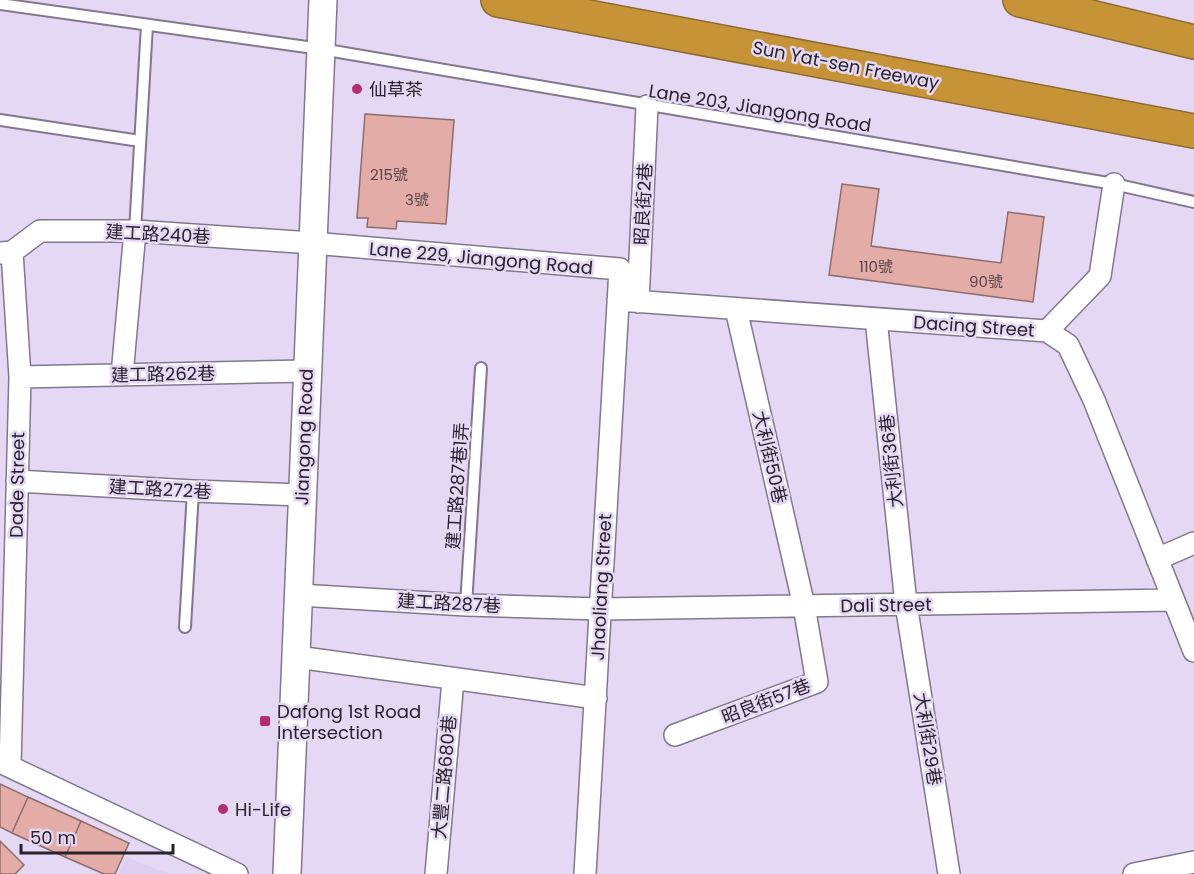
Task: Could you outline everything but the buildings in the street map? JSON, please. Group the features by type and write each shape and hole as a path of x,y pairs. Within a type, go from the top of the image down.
{"highway":[{"name":"Sun Yat-sen Freeway","path":"498,0 1194,131"},
{"path":"1020,0 1194,42"}],"street":[{"name":"Jiangong Road","path":"287,874 323,0"},
{"name":"昭良街2巷","path":"628,301 647,106"},
{"path":"1047,331 1100,276 1114,184"},
{"name":"建工路240巷","path":"6,253 40,231 135,231 312,243"},
{"path":"122,375 135,231"},
{"name":"Lane 229, Jiangong Road","path":"312,243 620,269 628,301"},
{"name":"Dade Street","path":"5,764 20,377 6,253"},
{"name":"Dacing Street","path":"628,301 1047,331 1068,345 1094,400 1194,651"},
{"name":"Jhaoliang Street","path":"585,874 600,609 628,301"},
{"name":"大利街50巷","path":"736,309 804,606"},
{"name":"大利街36巷","path":"876,319 906,604"},
{"name":"建工路262巷","path":"20,377 306,371"},
{"name":"建工路272巷","path":"17,481 302,495"},
{"path":"1157,558 1194,543"},
{"name":"建工路287巷","path":"299,595 466,605 600,609"},
{"name":"Dali Street","path":"600,609 1173,600"},
{"name":"大利街29巷","path":"906,604 949,874"},
{"name":"昭良街57巷","path":"675,735 818,682 804,606"},
{"path":"297,657 596,698"},
{"name":"大豐二路680巷","path":"436,874 453,680"},
{"path":"5,764 237,874"},
{"path":"1134,874 1194,862"}],"lane":[{"name":"Lane 203, Jiangong Road","path":"0,4 321,49 1114,184 1194,202"},
{"path":"135,231 147,25"},
{"path":"0,120 140,141"},
{"name":"建工路287巷1弄","path":"466,605 481,368"},
{"path":"185,627 193,491"}],"shaded area":[{"path":"126,857 169,874 118,874"}],"place":[{"name":"仙草茶","path":"357,89"},
{"name":"Dafong 1st Road Intersection","path":"265,721"},
{"name":"Hi-Life","path":"223,809"}]}
